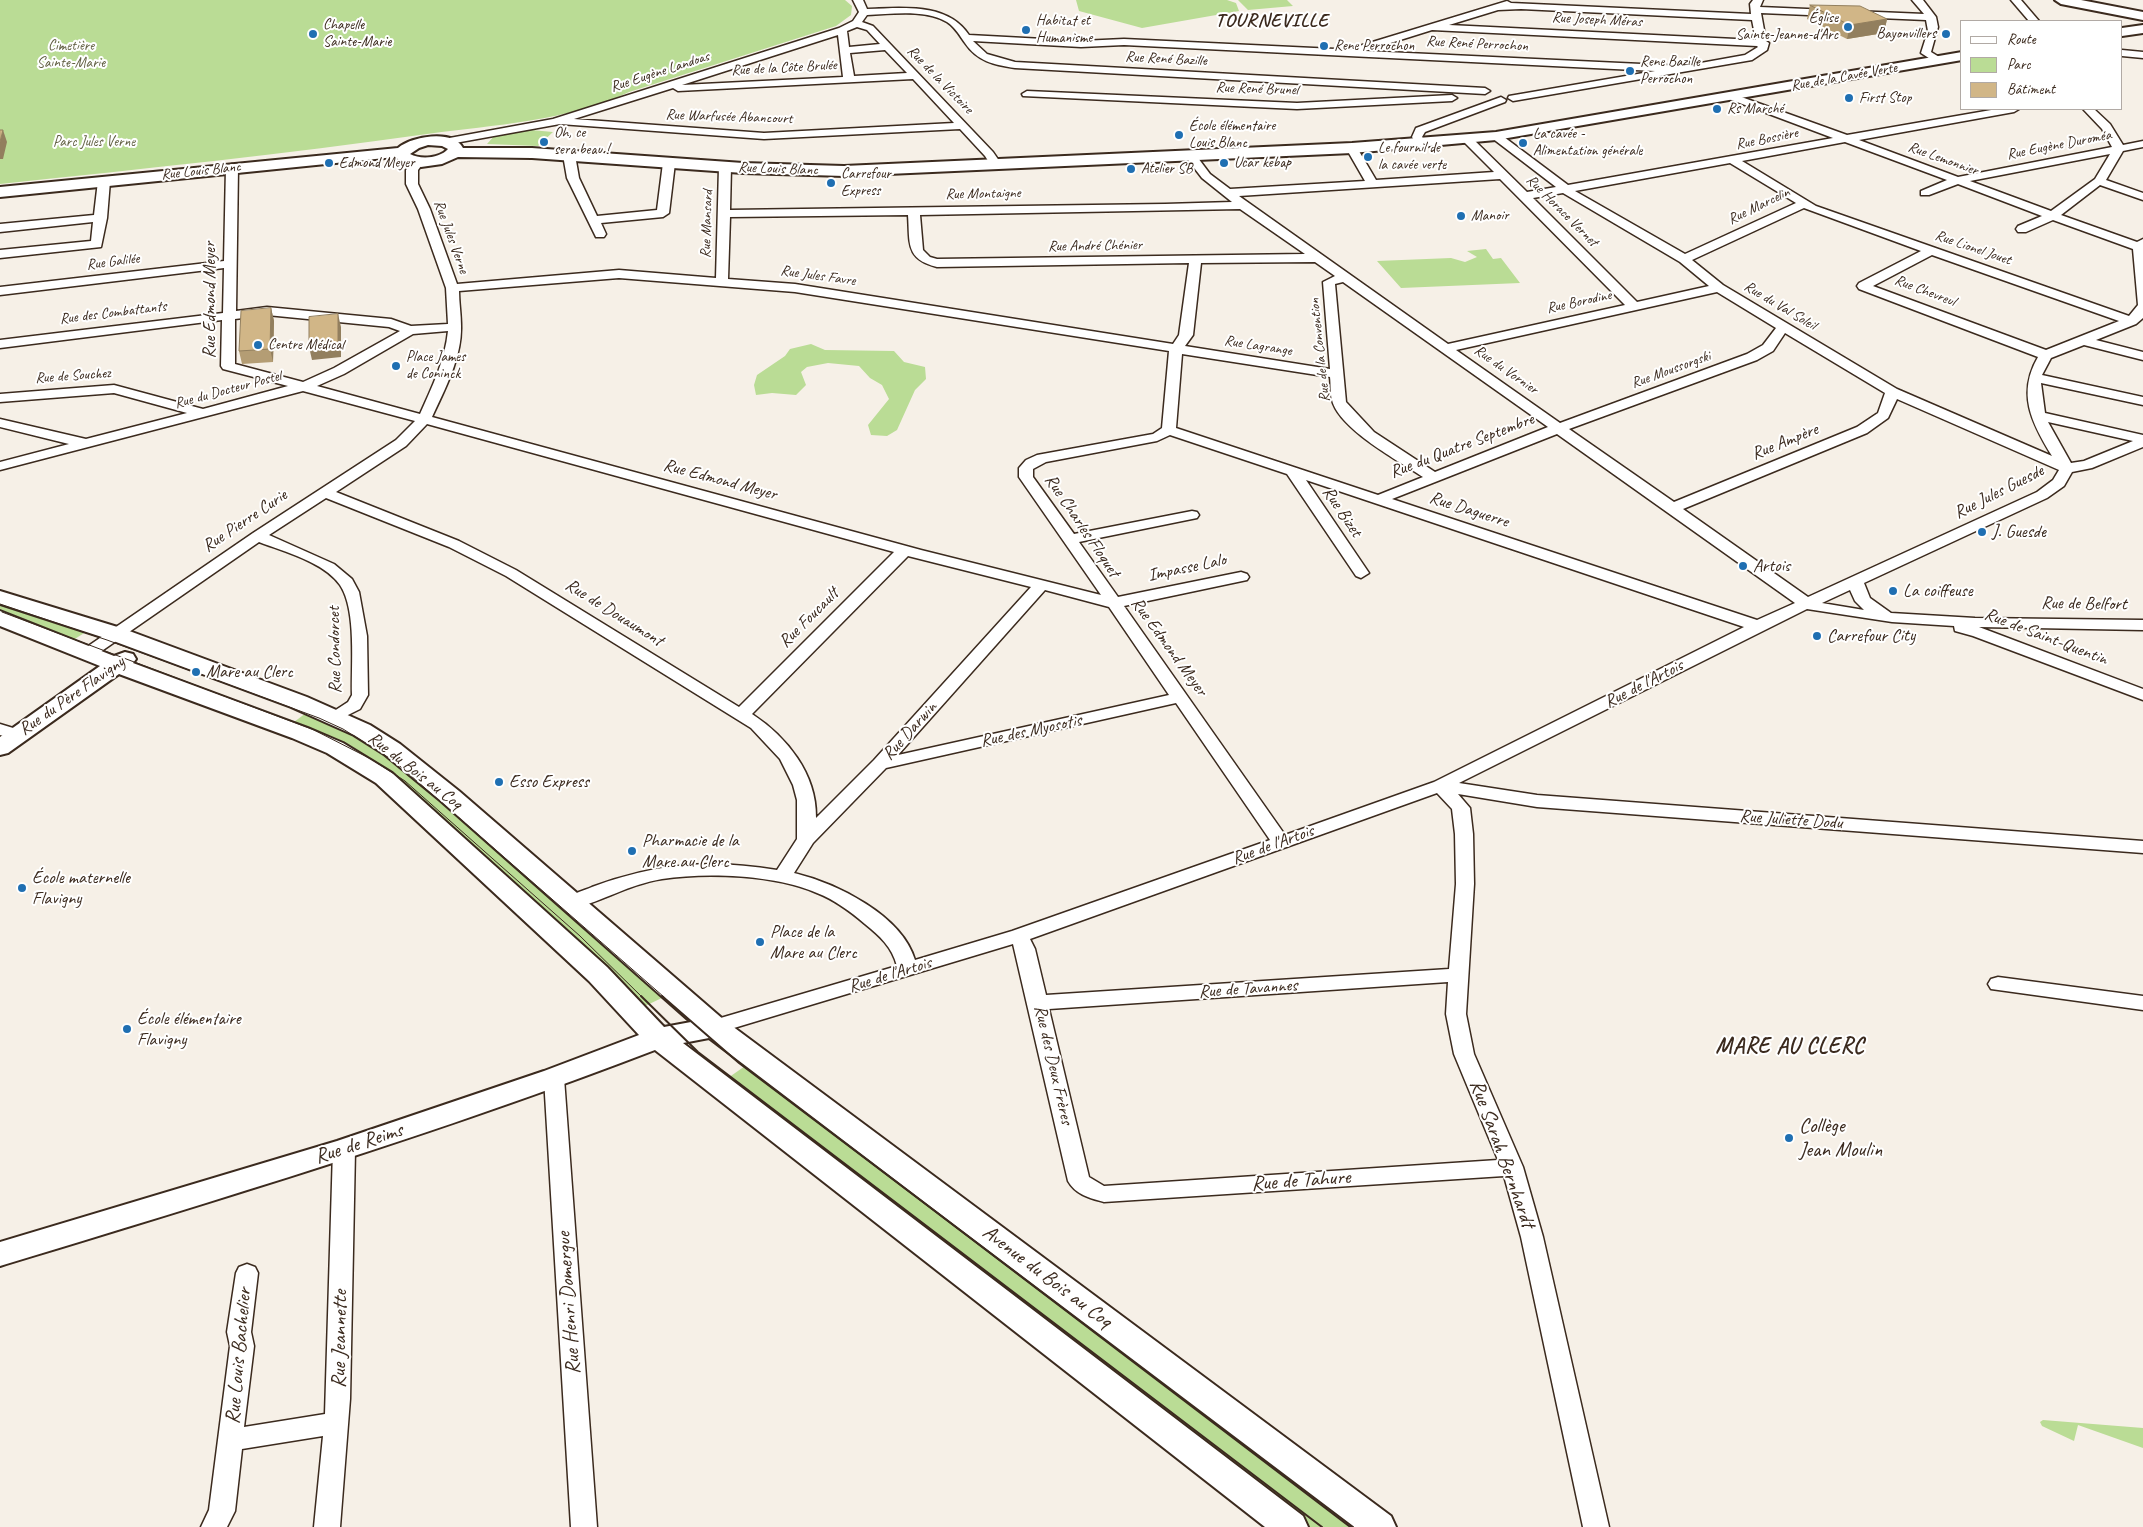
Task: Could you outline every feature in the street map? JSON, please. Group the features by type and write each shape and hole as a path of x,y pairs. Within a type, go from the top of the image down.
{"street":[{"path":"856,24 864,12 858,0"},
{"path":"1351,53 1429,27 1522,0"},
{"path":"1896,68 1903,58 1925,48 1933,30 1931,17 1917,0"},
{"path":"2016,0 2033,20"},
{"path":"2061,0 2143,18"},
{"path":"1496,7 1756,9 1931,17"},
{"path":"1485,94 1507,96 1551,92 1748,58 1761,50 1764,43 1756,9"},
{"name":"Rue René Bazille","path":"864,12 937,15 952,21 978,53 987,58 1032,68 1485,94"},
{"name":"Rue Eugène Landoas","path":"449,147 555,122 856,24"},
{"name":"Rue de la Victoire","path":"856,24 870,28 989,154 996,165"},
{"name":"Rue Joseph Méras","path":"1429,27 1764,43"},
{"path":"2123,32 2143,29"},
{"path":"842,30 848,80"},
{"name":"Rue René Perrochon","path":"967,38 1081,44 1124,42 1685,69"},
{"path":"844,50 887,47"},
{"path":"1925,48 1926,53 1938,60"},
{"path":"2123,53 2143,55"},
{"name":"Rue de la Cavée Verte","path":"1191,156 1352,148 1496,136 1960,56"},
{"name":"Rue de la Côte Brulée","path":"653,90 915,76"},
{"name":"Rue René Brunel","path":"1027,94 1289,106 1485,94"},
{"path":"1421,143 1417,137 1420,130 1507,96"},
{"name":"Rue Lemonnier","path":"1732,97 2142,246"},
{"name":"Rue Bossière","path":"1526,196 2008,110"},
{"path":"2022,229 2053,215 2099,181 2119,149 2111,130 2089,110"},
{"name":"Rue Warfusée Abancourt","path":"555,122 764,136 963,126"},
{"name":"Rue du Val Soleil","path":"1496,136 1567,190 1684,259 1719,288 1892,392 2067,468"},
{"name":"Rue Horace Vernet","path":"1467,139 1526,196 1633,306"},
{"name":"Rue Louis Blanc","path":"0,192 232,167 402,152 409,146 422,142 449,147 725,167 844,171 1191,156"},
{"name":"Rue Eugène Duroméa","path":"1925,193 1958,180 2143,144"},
{"path":"402,152 405,158 418,162 437,160 449,147"},
{"path":"1352,148 1373,184"},
{"path":"569,156 572,178 600,234"},
{"name":"Rue du Vornier","path":"1191,156 1206,176 1242,204 1809,604"},
{"name":"Rue Marcelin","path":"1734,160 1803,204"},
{"name":"Rue Jules Verne","path":"418,162 412,170 412,184 424,209 452,288 455,327"},
{"path":"594,220 664,213 669,163"},
{"name":"Rue Edmond Meyer","path":"232,167 228,366 905,550 1112,603 1281,842"},
{"name":"Rue Mansard","path":"722,282 725,167"},
{"path":"1227,193 1503,175"},
{"path":"0,254 98,244 104,181"},
{"path":"2099,181 2143,197"},
{"name":"Rue Montaigne","path":"723,214 914,212 1242,204"},
{"name":"Rue Marcelin","path":"1684,259 1803,204"},
{"name":"Rue Lionel Jouet","path":"1803,204 2132,321"},
{"name":"Rue André Chénier","path":"914,212 917,251 926,260 937,263 1317,258"},
{"path":"0,228 101,218"},
{"path":"2142,246 2143,305 2141,313 2132,321 2046,355 2034,377 2143,401"},
{"name":"Rue Chevreul","path":"1931,250 1863,286 2046,355"},
{"path":"1168,430 1176,350 1186,335 1195,261"},
{"name":"Rue Galilée","path":"0,291 229,264"},
{"name":"Rue Jules Favre","path":"452,288 619,274 795,288 1176,350"},
{"name":"Rue de la Convention","path":"1346,277 1329,282 1339,402 1347,416 1361,429 1433,477"},
{"name":"Rue Borodine","path":"1446,348 1719,288"},
{"name":"Rue des Combattants","path":"0,344 266,310 391,323 410,330"},
{"path":"424,420 442,380 453,345 455,327"},
{"name":"Rue du Docteur Postel","path":"0,466 305,386 339,370 410,330 455,327"},
{"name":"Rue Moussorgski","path":"1560,428 1752,357 1768,348 1783,327"},
{"path":"2081,340 2143,356"},
{"name":"Rue Lagrange","path":"1176,350 1336,374"},
{"name":"Rue Jules Guesde","path":"1809,604 2042,495 2059,484 2067,468 2054,452 2040,416 2034,397 2034,377"},
{"name":"Rue de Souchez","path":"0,398 114,389 204,413"},
{"name":"Rue Ampère","path":"1673,508 1862,430 1880,420 1889,409 1892,392"},
{"path":"2040,416 2143,441"},
{"name":"Rue Pierre Curie","path":"86,654 258,536 401,443 424,420"},
{"path":"0,423 88,444"},
{"name":"Rue du Quatre Septembre","path":"1378,500 1560,428"},
{"name":"Rue Charles Floquet","path":"1112,603 1026,477 1026,468 1031,463 1042,458 1158,437 1168,430"},
{"name":"Rue Daguerre","path":"1168,430 1758,626"},
{"path":"2067,468 2087,465 2143,441"},
{"name":"Rue Bizet","path":"1293,472 1361,573"},
{"name":"Rue de Douaumont","path":"324,492 454,544 511,573 729,709 742,714 778,742 797,768 806,802 806,839"},
{"path":"1069,540 1192,515"},
{"name":"Rue Condorcet","path":"258,536 328,567 346,583 356,603 360,696 354,705 334,717"},
{"name":"Rue Foucault","path":"742,714 905,550"},
{"name":"Impasse Lalo","path":"1112,603 1241,577"},
{"name":"Rue de Belfort","path":"1856,582 1856,592 1871,609 1892,617"},
{"name":"Rue Darwin","path":"782,877 806,839 880,764 1040,586"},
{"name":"Rue du Bois au Coq","path":"0,597 116,634 334,717 392,749 450,796 714,1027"},
{"name":"Rue de Belfort","path":"1809,604 1840,612 1934,621 2143,625"},
{"name":"Rue de l'Artois","path":"714,1027 1019,936 1440,786 1758,626 1809,604"},
{"name":"Rue du Bois au Coq","path":"0,618 86,654 300,733 335,748 384,778 598,974 658,1038"},
{"name":"Rue de Saint-Quentin","path":"1934,621 1978,632 2143,695"},
{"name":"Rue de Belfort","path":"2005,642 2006,632 2010,628 2025,623"},
{"name":"Rue du Père Flavigny","path":"6,737 144,645"},
{"name":"Rue des Myosotis","path":"880,764 1180,697"},
{"name":"Rue Juliette Dodu","path":"1440,786 1537,801 2143,847"},
{"name":"Rue Sarah Bernhardt","path":"1440,786 1461,808 1463,824 1464,884 1456,1014 1464,1054 1512,1167 1532,1237 1596,1527"},
{"path":"572,903 606,887 663,872 724,870 782,877 823,888 853,903 902,951 908,970"},
{"name":"Rue des Deux Frères","path":"1019,936 1025,949 1080,1181 1091,1190"},
{"name":"Rue de Tavannes","path":"1038,1003 1458,975"},
{"path":"1998,984 2143,1003"},
{"name":"Rue de Reims","path":"0,1254 344,1150 554,1078 658,1038 714,1027"},
{"name":"Avenue du Bois au Coq","path":"714,1027 1379,1527"},
{"path":"658,1038 1291,1527"},
{"name":"Rue Henri Domergue","path":"554,1078 584,1527"},
{"name":"Rue Jeannette","path":"327,1527 336,1423 344,1150"},
{"name":"Rue de Tahure","path":"1091,1190 1104,1194 1512,1167"},
{"name":"Rue Louis Bachelier","path":"214,1527 222,1511 232,1440 242,1346 239,1332 247,1273"},
{"name":"Rue Louis Bachelier","path":"232,1440 336,1423"}],"green space":[{"name":"Cimetière Sainte-Marie","path":"0,0 845,0 852,6 851,15 836,26 629,92 606,102 556,116 320,148 0,184"},
{"path":"1076,0 1227,0 1236,3 1239,11 1142,28 1079,11"},
{"path":"1238,0 1287,0 1293,6 1248,10"},
{"path":"531,130 553,132 538,146 487,144 495,135"},
{"path":"1486,249 1493,259 1501,258 1520,283 1401,288 1377,261 1451,258 1465,262 1477,257 1467,251"},
{"path":"811,344 825,350 894,351 904,362 925,367 926,379 915,390 897,430 887,436 871,435 868,425 889,399 882,385 870,378 859,366 828,363 807,367 801,372 806,385 796,395 772,393 756,395 754,385 757,375 785,356 790,349"},
{"path":"0,601 89,630 70,642 0,615"},
{"path":"310,710 376,745 668,995 643,1007 456,832 290,725"},
{"path":"748,1064 1363,1527 1310,1527 725,1080"},
{"path":"2043,1420 2143,1428 2143,1448 2078,1425 2074,1441 2042,1426 2040,1422"}],"building":[{"path":"1810,5 1860,6 1887,19 1850,25"},
{"path":"0,130 3,130 0,142"},
{"path":"271,308 270,349 239,351 241,311"},
{"path":"338,314 338,344 309,347 309,317"}],"tram line":[{"path":"0,604 107,640 319,718 343,729 394,761 664,997"},
{"path":"2,612 314,730 371,759 405,781 580,936 642,997"},
{"path":"641,996 698,1052 1322,1527"},
{"path":"662,996 739,1063 1353,1527"}],"place":[{"name":"Église Sainte-Jeanne-d'Arc","path":"1848,27"},
{"name":"Habitat et Humanisme","path":"1026,30"},
{"name":"Chapelle Sainte-Marie","path":"313,34"},
{"name":"Bayonvillers","path":"1946,34"},
{"name":"Rene Perrochon","path":"1324,46"},
{"name":"Rene Bazille Perrochon","path":"1630,71"},
{"name":"First Stop","path":"1849,98"},
{"name":"Rs Marché","path":"1717,109"},
{"name":"École élémentaire Louis Blanc","path":"1179,135"},
{"name":"Oh, ce sera beau !","path":"544,142"},
{"name":"La cavée - Alimentation générale","path":"1523,143"},
{"name":"Le fournil de la cavée verte","path":"1368,157"},
{"name":"Edmond Meyer","path":"329,163"},
{"name":"Ucar kebap","path":"1224,163"},
{"name":"Atelier SB","path":"1131,169"},
{"name":"Carrefour Express","path":"831,183"},
{"name":"Manoir","path":"1461,216"},
{"name":"Centre Médical","path":"258,345"},
{"name":"Place James de Coninck","path":"396,366"},
{"name":"J. Guesde","path":"1982,532"},
{"name":"Artois","path":"1743,566"},
{"name":"La coiffeuse","path":"1893,591"},
{"name":"Carrefour City","path":"1817,636"},
{"name":"Mare au Clerc","path":"196,672"},
{"name":"Esso Express","path":"499,782"},
{"name":"Pharmacie de la Mare au Clerc","path":"632,851"},
{"name":"École maternelle Flavigny","path":"22,888"},
{"name":"Place de la Mare au Clerc","path":"760,942"},
{"name":"École élémentaire Flavigny","path":"127,1029"},
{"name":"Collège Jean Moulin","path":"1789,1138"}],"district":[{"name":"TOURNEVILLE","path":"1272,21"},
{"name":"MARE AU CLERC","path":"1790,1047"}],"park label":[{"name":"Parc Jules Verne","path":"94,142"}]}
